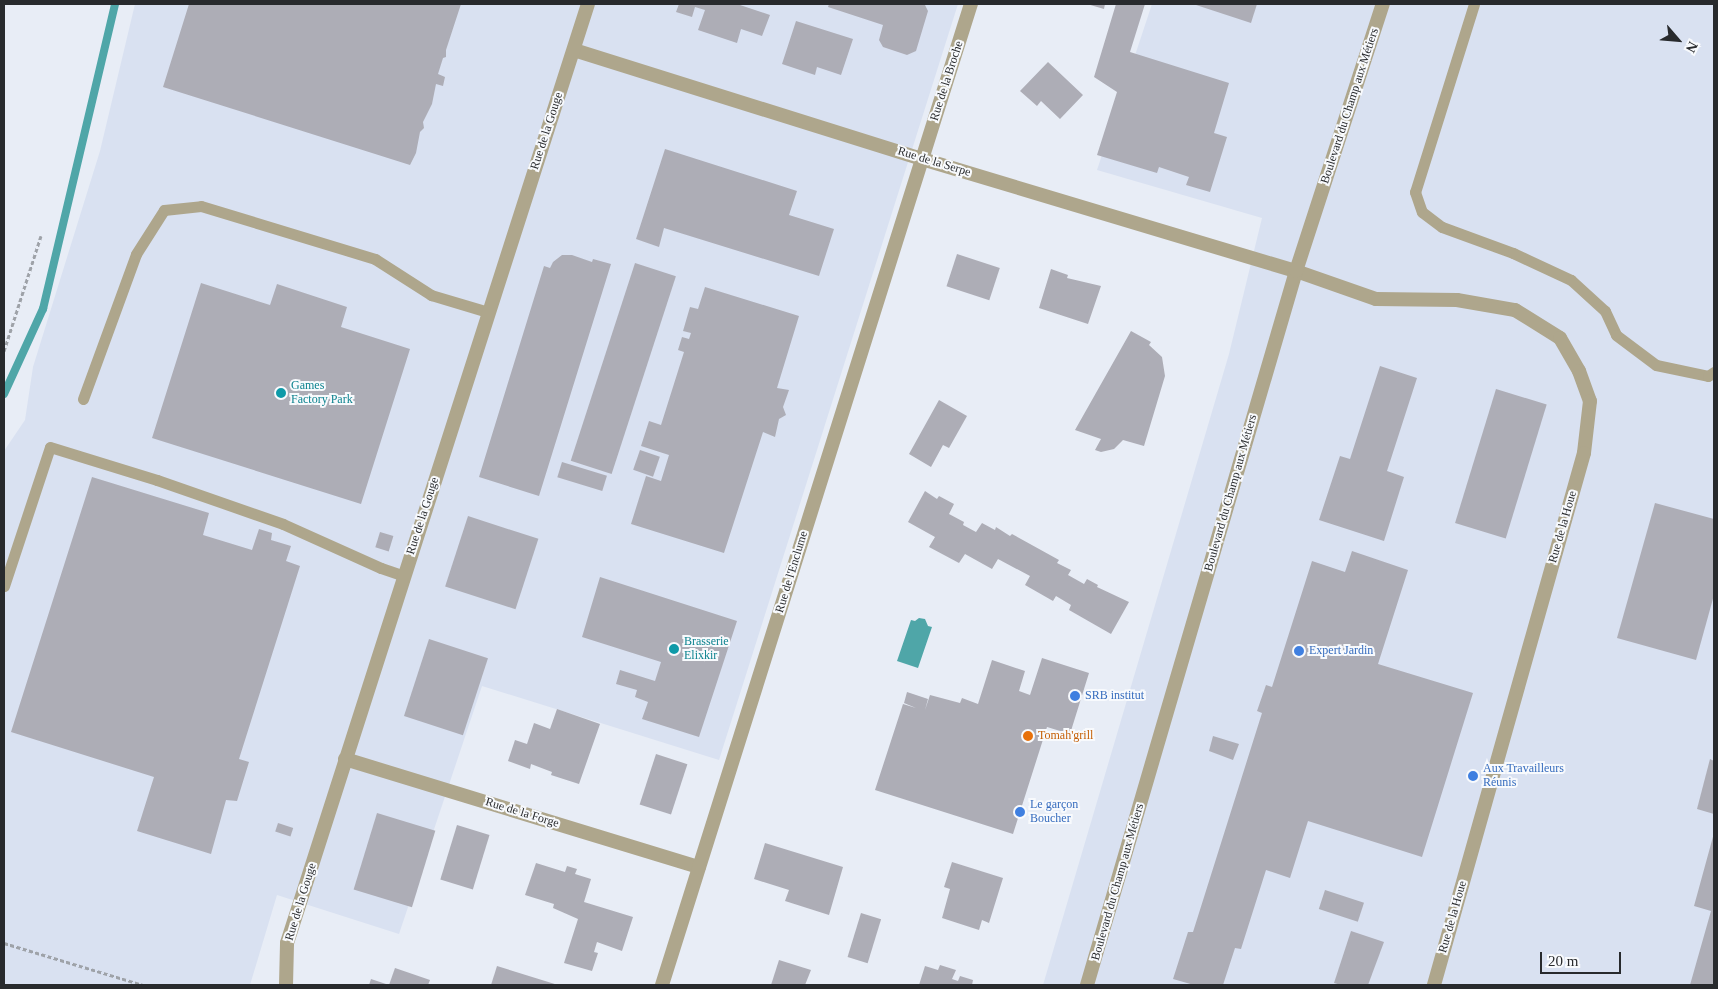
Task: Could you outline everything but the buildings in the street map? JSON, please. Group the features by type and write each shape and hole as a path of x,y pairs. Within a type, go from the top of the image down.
{"street":[{"name":"Rue de la Gouge","path":"286,985 287,943 588,4"},
{"name":"Rue de la Broche","path":"922,159 972,4"},
{"name":"Boulevard du Champ aux Métiers","path":"1088,985 1296,271 1383,4"},
{"name":"Rue de la Serpe","path":"574,50 922,159 1296,271"},
{"name":"Rue de l'Enclume","path":"662,985 922,159"},
{"name":"Rue de la Houe","path":"1296,271 1376,300 1457,300 1515,310 1560,338 1579,371 1590,401 1584,453 1434,985"},
{"name":"Rue de la Forge","path":"345,759 699,867"}],"lane":[{"path":"1474,4 1415,192 1422,212 1442,227 1514,253 1571,280 1605,311 1616,335 1656,365 1708,376 1714,372"},
{"path":"83,399 136,254 164,210 201,206 374,259 431,295 488,312"},
{"path":"4,586 50,447 157,480 283,524 381,568 404,576"}],"path":[{"path":"4,351 41,236"},
{"path":"4,943 143,985"}],"shaded area":[{"path":"135,4 958,4 719,760 482,686 399,934 277,895 250,985 4,985 4,451 25,420 33,367 100,151"},
{"path":"1152,4 1714,4 1714,985 1043,985 1229,354 1262,218 1097,170"}],"water":[{"path":"919,618 925,619 928,626 932,627 918,668 897,661 911,620 915,621"}],"waterway":[{"path":"4,394 43,309 115,4"}],"place":[{"name":"Games Factory Park","path":"281,393"},
{"name":"Brasserie Elixkir","path":"674,649"},
{"name":"Expert Jardin","path":"1299,651"},
{"name":"SRB institut","path":"1075,696"},
{"name":"Tomah'grill","path":"1028,736"},
{"name":"Aux Travailleurs Réunis","path":"1473,776"},
{"name":"Le garçon Boucher","path":"1020,812"}]}
